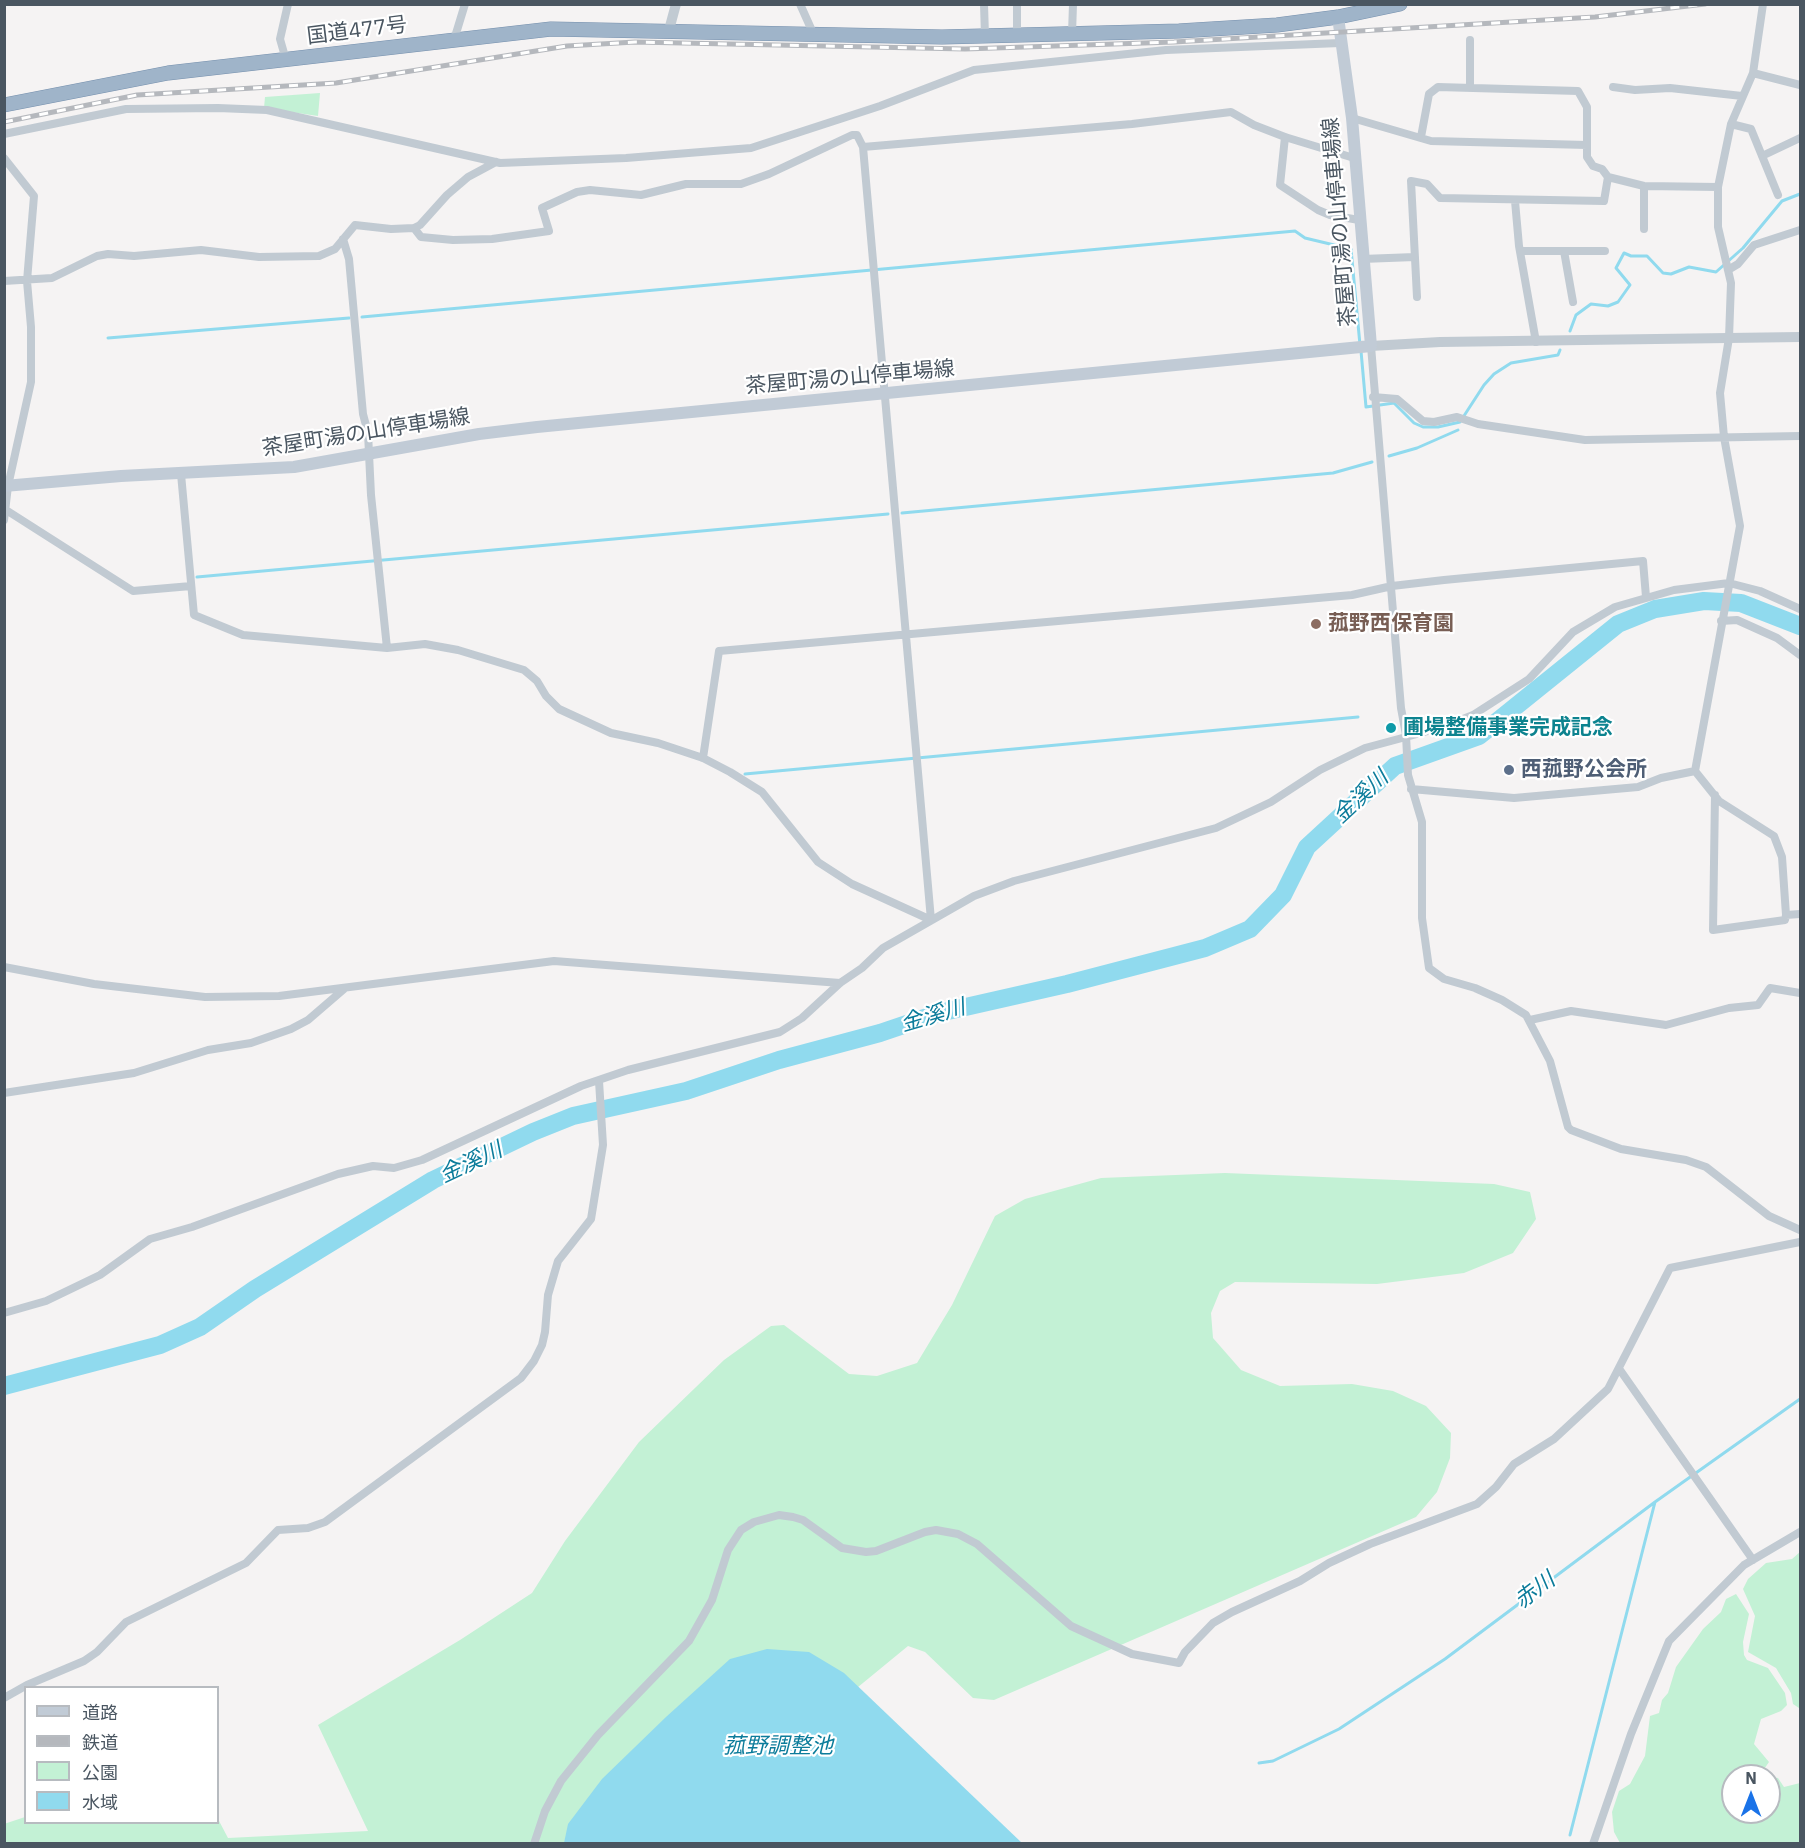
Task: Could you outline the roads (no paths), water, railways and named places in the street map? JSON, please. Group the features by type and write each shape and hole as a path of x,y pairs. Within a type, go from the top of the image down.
{"highway":[{"name":"国道477号","path":"4,105 168,73 576,28 1017,36 1245,28 1338,17 1400,4"}],"main road":[{"name":"茶屋町湯の山停車場線","path":"6,486 110,477 294,467 479,434 537,427 1369,347 1352,118 1338,17"}],"street":[{"path":"286,60 280,39 288,4"},
{"path":"454,40 465,4"},
{"path":"669,30 676,4"},
{"path":"800,4 813,33"},
{"path":"984,4 985,36"},
{"path":"1017,4 1017,36"},
{"path":"1072,4 1072,34"},
{"path":"1695,771 1740,526 1724,437 1720,393 1729,338 1731,283 1718,227 1718,187 1731,124 1753,74 1763,4"},
{"path":"1470,40 1470,88"},
{"path":"4,134 126,109 267,110 496,162 524,163 614,158 751,147 880,106 974,70 1166,50 1341,44"},
{"path":"1753,74 1800,85"},
{"path":"1421,137 1429,94 1438,87 1578,91 1587,107 1587,157 1593,166 1602,169 1608,177 1644,186 1718,187"},
{"path":"1613,87 1635,90 1670,88 1742,96"},
{"path":"863,147 1132,124 1231,112 1254,125 1285,137 1354,158"},
{"path":"1352,118 1431,141 1587,145"},
{"path":"1731,124 1751,129 1778,195"},
{"path":"414,228 421,237 453,240 492,239 549,231 542,208 584,190 641,195 686,184 741,184 769,174 852,135 857,135 863,147 932,920"},
{"path":"1285,137 1280,185 1318,210 1330,215 1359,220"},
{"path":"1762,156 1800,138"},
{"path":"4,158 34,196 27,280 31,327 31,382 6,486 4,520"},
{"path":"4,281 52,278 97,256 134,256 201,250 259,257 319,256 329,253 355,225 414,228 427,220 447,195 468,177 496,162"},
{"path":"1417,297 1411,181 1427,184 1440,198 1604,201 1608,177"},
{"path":"1644,186 1644,229"},
{"path":"1515,201 1520,251 1536,342"},
{"path":"1728,269 1738,264 1754,245 1800,230"},
{"path":"343,239 349,259 387,648"},
{"path":"1520,251 1605,251"},
{"path":"1564,251 1573,302"},
{"path":"1362,259 1415,257"},
{"path":"1800,337 1440,342 1369,347 1392,586 1401,708 1411,787 1422,822 1422,918 1429,968 1444,979 1475,988 1502,1000 1530,1020 1550,1061 1568,1127 1571,1130 1621,1149 1679,1159 1706,1167 1769,1216 1800,1230"},
{"path":"1373,398 1397,399 1423,421 1434,422 1457,417 1468,421 1585,440 1800,436"},
{"path":"181,474 194,615 243,635 387,648 425,644 458,650 524,670 537,681 546,696 559,709 611,733 658,743 703,758 762,792 818,862 852,884 932,920"},
{"path":"6,510 133,591 191,586"},
{"path":"703,758 718,651 1352,595 1392,586 1643,561 1646,597"},
{"path":"4,1313 46,1301 100,1275 150,1239 192,1227 338,1174 373,1166 394,1168 422,1160 525,1111 598,1084 628,1070 780,1032 802,1018 840,982 862,968 883,948 974,896 1014,881 1232,822 1339,760 1406,740 1473,715 1529,679 1573,632 1615,607 1674,590 1728,586 1760,591 1800,609"},
{"path":"1722,619 1737,620 1777,638 1800,655"},
{"path":"1411,787 1514,798 1620,790 1695,771"},
{"path":"1695,771 1715,794 1719,801 1774,836 1782,857 1785,920 1713,930 1715,794"},
{"path":"1786,915 1800,914"},
{"path":"4,967 94,984 205,997 258,998 554,961 840,982"},
{"path":"1530,1020 1571,1011 1666,1025 1729,1008 1758,1005 1770,988 1800,993"},
{"path":"4,1093 134,1072 208,1050 251,1043 291,1029 308,1020 344,989"},
{"path":"25,1686 84,1661 97,1652 126,1622 246,1563 278,1530 308,1528 325,1522 521,1378 534,1361 542,1345 548,1295 558,1261 591,1219 603,1144 598,1084"},
{"path":"534,1844 545,1811 561,1781 598,1735 689,1641 712,1600 734,1539 741,1530 754,1522 779,1515 793,1517 803,1520 842,1548 866,1552 876,1551 925,1532 936,1530 958,1534 977,1544 1071,1626 1132,1654 1179,1663 1185,1652 1213,1623 1232,1612 1300,1581 1329,1563 1370,1544 1477,1504 1496,1487 1515,1464 1554,1439 1584,1414 1608,1389 1620,1370 1670,1268 1800,1242"},
{"path":"1620,1370 1753,1560"},
{"path":"1593,1844 1631,1734 1669,1641 1690,1616 1753,1560 1800,1532"},
{"path":"4,1698 24,1687"}],"water":[{"name":"菰野調整池","path":"767,1649 809,1652 844,1673 1022,1843 564,1843 568,1824 602,1779 666,1717 730,1659"}],"waterway":[{"path":"1570,331 1576,315 1591,304 1608,306 1618,302 1630,285 1616,268 1624,253 1631,256 1647,256 1663,273 1671,274 1689,267 1716,272 1743,248 1782,201 1800,194"},
{"path":"362,317 1295,231 1305,238 1351,249 1360,345"},
{"path":"108,338 349,318"},
{"path":"1361,351 1366,407 1394,403 1414,423 1423,427 1438,427 1460,422 1484,385 1494,374 1511,363 1558,355 1560,350"},
{"path":"1389,456 1417,448 1458,430"},
{"path":"902,513 1333,473 1372,462"},
{"path":"197,577 888,514"},
{"name":"金溪川","path":"4,1386 160,1345 200,1327 255,1289 433,1180 533,1132 573,1116 686,1091 779,1060 880,1033 939,1013 1067,984 1205,948 1250,929 1283,895 1307,847 1395,766 1479,736 1618,624 1655,609 1704,601 1741,603 1800,626"},
{"path":"745,774 1358,717"},
{"name":"赤川","path":"1259,1763 1273,1761 1339,1729 1445,1659 1655,1502 1800,1399"},
{"path":"1570,1835 1655,1502"}],"railway":[{"path":"4,122 137,95 336,83 567,46 635,42 965,49 1174,42 1595,17 1705,4"}],"place":[{"name":"菰野西保育園","path":"1316,624"},
{"name":"圃場整備事業完成記念","path":"1391,728"},
{"name":"西菰野公会所","path":"1509,770"}]}
